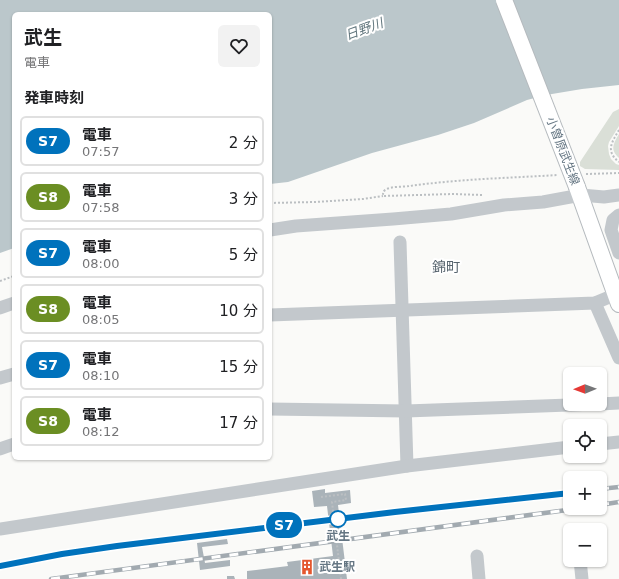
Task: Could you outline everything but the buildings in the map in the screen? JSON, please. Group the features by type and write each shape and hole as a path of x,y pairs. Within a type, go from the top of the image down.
{"main road":[{"name":"小曽原武生線","path":"504,0 581,185 618,297"}],"street":[{"path":"272,230 296,226 451,214 504,205 543,202 581,185 604,197 619,195"},
{"path":"619,215 613,220 611,230 619,253"},
{"path":"400,242 407,466"},
{"path":"272,315 595,303 618,297"},
{"path":"595,303 619,358"},
{"path":"0,308 12,304"},
{"path":"0,378 12,375"},
{"path":"607,404 619,403"},
{"path":"272,410 406,411 563,405"},
{"path":"607,443 619,442"},
{"path":"0,448 12,445"},
{"path":"0,529 407,466 563,448"},
{"path":"477,556 479,579"},
{"path":"581,567 582,579"}],"path":[{"path":"619,130 612,143 611,151 614,158 619,162"},
{"path":"581,185 619,174"},
{"path":"383,196 385,191 393,188 429,183 458,180 562,175"},
{"path":"272,203 348,200 383,196 453,194 483,195"},
{"path":"0,281 12,277"},
{"path":"321,497 345,494 346,500 332,502 341,579"}],"shaded area":[{"path":"619,109 619,126 608,146 611,159 619,165 619,170 585,169 580,166 580,162 613,112"},
{"path":"619,134 619,158 614,152 613,147"}],"water":[{"name":"日野川","path":"0,0 619,0 619,85 582,89 527,100 474,123 438,135 372,153 288,182 272,184 272,12 12,12 12,249 0,253"}],"railway":[{"path":"607,488 619,487"},
{"path":"0,566 101,548 344,518 563,494"},
{"path":"607,504 619,502"},
{"path":"51,579 563,511"}],"train":[{"name":"S7","path":"0,566 62,554 117,546 492,500 563,494"}],"place":[{"name":"武生","path":"338,519"},
{"name":"武生駅","path":"307,567"}],"district":[{"name":"錦町","path":"446,267"}]}
